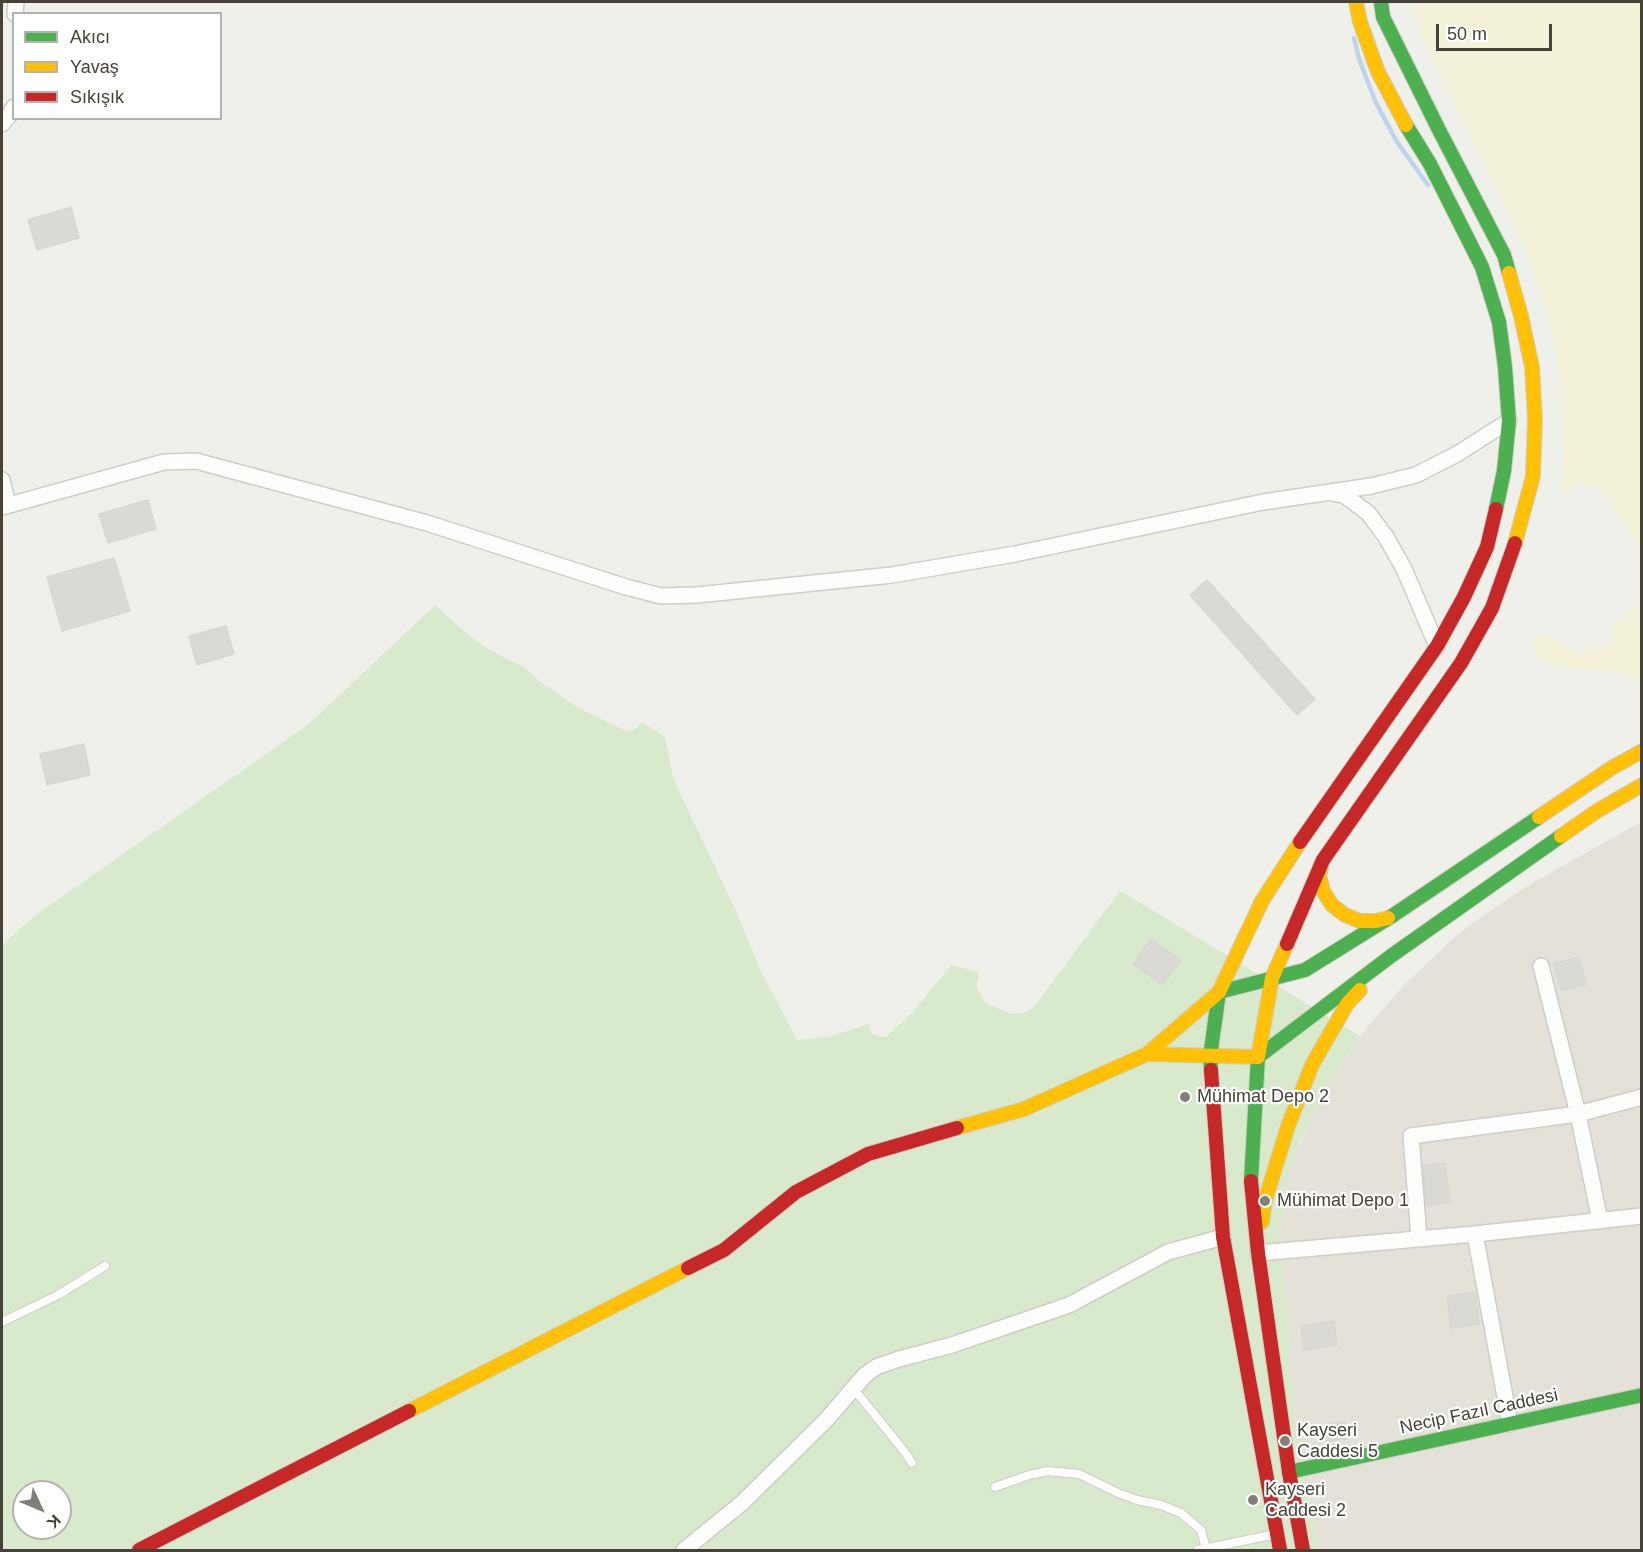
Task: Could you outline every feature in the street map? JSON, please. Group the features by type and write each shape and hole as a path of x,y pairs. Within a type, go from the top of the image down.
{"street":[{"path":"1280,1551 1223,1237 1210,1057 1219,992 1262,901 1298,845 1437,646 1464,597 1487,547 1504,471 1509,421 1499,322 1482,267 1430,164 1378,72 1360,22 1356,2"},
{"path":"1303,1551 1289,1472 1258,1253 1251,1185 1258,1057 1272,978 1323,860 1461,663 1492,608 1513,552 1533,476 1535,419 1532,367 1504,255 1383,17 1381,2"},
{"path":"2,124 12,110"},
{"path":"2,480 5,506 164,462 196,460 427,523 627,587 661,596 673,596 892,575 1015,554 1263,502 1371,486 1416,475 1457,454 1509,421"},
{"path":"1325,492 1344,495 1368,513 1386,537 1404,569 1437,646"},
{"path":"139,1551 724,1250 796,1192 868,1154 1024,1109 1147,1054 1219,992 1305,970 1392,916 1610,769 1641,751"},
{"path":"1147,1054 1258,1057 1391,956 1597,811 1641,785"},
{"path":"1323,860 1319,875 1323,891 1332,905 1345,915 1360,921 1376,921 1392,916"},
{"path":"1258,1253 1265,1201 1288,1126 1312,1065 1347,1004 1391,956"},
{"path":"1541,966 1578,1114 1600,1221"},
{"path":"1419,1238 1411,1136 1578,1114 1641,1097"},
{"path":"1258,1253 1475,1234 1641,1216"},
{"path":"1475,1234 1510,1424"},
{"path":"684,1551 742,1503 827,1419 865,1375 876,1366 952,1345 1069,1305 1168,1252 1223,1237"},
{"name":"Necip Fazıl Caddesi","path":"1289,1472 1641,1395"}],"lane":[{"path":"2,1322 58,1295 105,1266"},
{"path":"853,1388 912,1463"},
{"path":"995,1487 1029,1475 1048,1472 1079,1474 1118,1493 1181,1513 1201,1530 1202,1550 1277,1534"}],"shaded area":[{"path":"1641,822 1641,1550 1318,1550 1295,1415 1280,1238 1286,1189 1292,1165 1310,1120 1325,1091 1360,1036 1402,987 1449,942 1527,886"}],"green space":[{"path":"435,605 474,639 525,668 575,706 624,730 635,729 642,722 665,737 673,777 735,909 760,969 797,1040 828,1037 869,1024 874,1035 884,1037 913,1012 951,965 979,972 977,986 986,1003 1009,1013 1025,1012 1034,1007 1119,892 1124,893 1360,1036 1325,1091 1300,1142 1286,1189 1280,1237 1295,1415 1318,1550 2,1550 2,945 33,917 309,724"}],"sand":[{"path":"1409,2 1641,2 1641,549 1599,489 1593,485 1579,484 1566,489 1561,494 1564,462 1562,400 1554,340 1538,284 1517,231 1423,39"},
{"path":"1641,604 1641,680 1612,672 1554,666 1539,658 1534,648 1533,637 1550,635 1562,645 1570,648 1595,650 1613,642 1610,627"}],"building":[{"path":"71,207 79,238 37,250 28,220"},
{"path":"148,500 156,529 108,543 99,514"},
{"path":"114,558 130,611 62,631 47,577"},
{"path":"1207,580 1315,699 1297,715 1190,595"},
{"path":"226,626 234,654 197,665 189,636"},
{"path":"84,744 90,775 47,785 40,754"},
{"path":"1151,939 1181,960 1162,985 1133,964"},
{"path":"1579,957 1586,984 1561,991 1554,964"},
{"path":"1445,1163 1450,1202 1426,1205 1423,1166"},
{"path":"1475,1292 1479,1324 1451,1328 1447,1296"},
{"path":"1334,1321 1337,1345 1304,1350 1301,1326"},
{"path":"1345,1422 1347,1439 1327,1441 1325,1424"}],"waterway":[{"path":"1354,38 1359,59 1376,103 1397,142 1428,185"}],"traffic: fast":[{"path":"1381,2 1383,17 1504,255 1509,273"},
{"path":"1406,125 1430,164 1482,267 1499,322 1509,421 1504,471 1496,509"},
{"path":"1211,1070 1210,1057 1219,992 1305,970 1392,916 1539,817"},
{"path":"1251,1181 1258,1057 1391,956 1561,836"},
{"path":"1289,1472 1642,1395"}],"traffic: slow":[{"path":"1356,2 1360,22 1378,72 1406,125"},
{"path":"1509,273 1532,367 1535,419 1533,476 1515,543"},
{"path":"1539,817 1610,769 1642,751"},
{"path":"1561,836 1597,811 1642,785"},
{"path":"957,1128 1024,1109 1147,1054 1219,992 1262,901 1300,842"},
{"path":"1321,867 1319,875 1323,891 1332,905 1345,915 1360,921 1388,918"},
{"path":"1147,1054 1258,1057 1272,978 1287,944"},
{"path":"1262,1222 1265,1201 1288,1126 1312,1065 1347,1004 1360,990"},
{"path":"409,1411 688,1268"}],"traffic: jam":[{"path":"1300,842 1437,646 1464,597 1487,547 1496,509"},
{"path":"1287,944 1323,860 1461,663 1492,608 1515,543"},
{"path":"1211,1070 1223,1237 1280,1550"},
{"path":"688,1268 724,1250 796,1192 868,1154 957,1128"},
{"path":"1251,1181 1258,1253 1289,1472 1303,1550"},
{"path":"139,1550 409,1411"}],"place":[{"name":"Mühimat Depo 2","path":"1185,1097"},
{"name":"Mühimat Depo 1","path":"1265,1201"},
{"name":"Kayseri Caddesi 5","path":"1285,1441"},
{"name":"Kayseri Caddesi 2","path":"1253,1500"}]}
